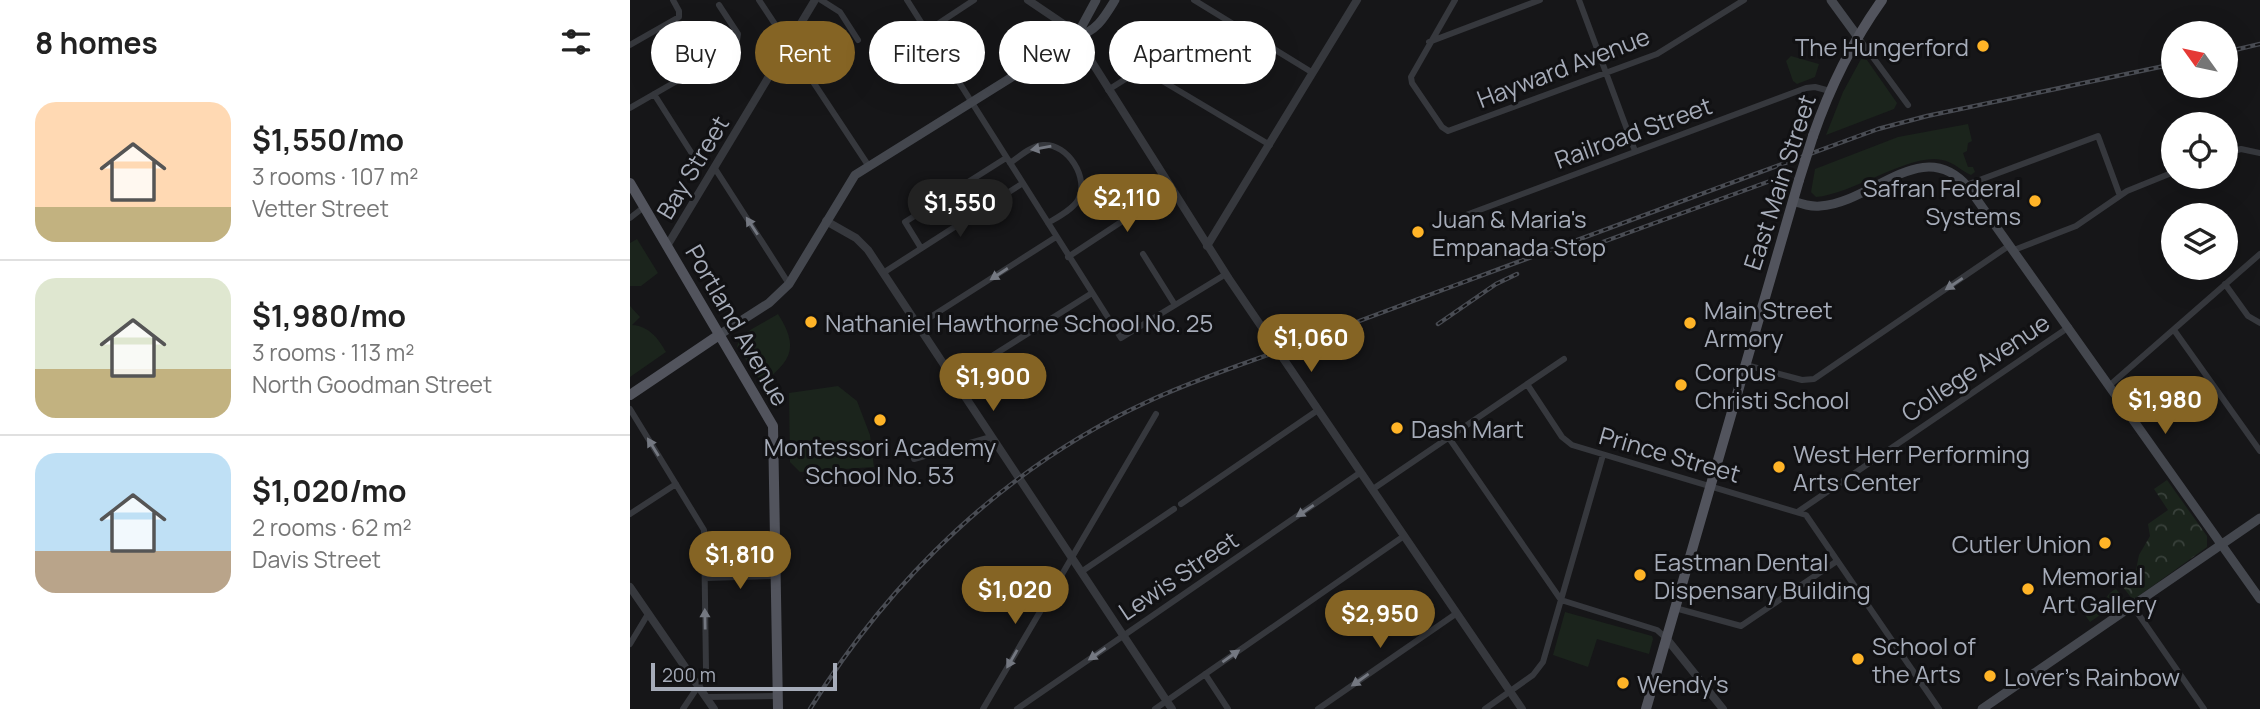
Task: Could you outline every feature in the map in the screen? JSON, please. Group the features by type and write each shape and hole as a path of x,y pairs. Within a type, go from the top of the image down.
{"main road":[{"path":"1085,21 1096,0"},
{"path":"1095,29 1115,0"},
{"path":"1831,0 1858,37"},
{"name":"East Main Street","path":"1646,709 1813,136 1830,91 1858,37 1882,0"},
{"path":"630,395 769,303 789,284 850,180 868,165 999,83"},
{"path":"1793,201 1822,206 1841,201 1921,167 1942,167 1953,172 1966,185 2069,327 2260,599"},
{"name":"Portland Avenue","path":"630,183 772,426 778,709"},
{"path":"1982,709 2260,518"}],"street":[{"path":"630,45 679,17 673,0"},
{"path":"759,0 773,21"},
{"name":"Bay Street","path":"802,21 815,0"},
{"path":"821,0 840,12 858,40"},
{"path":"907,0 921,21"},
{"path":"942,21 974,0"},
{"path":"1028,0 1061,21"},
{"path":"1194,0 1313,73"},
{"path":"1207,246 1357,0"},
{"path":"1429,42 1455,0"},
{"path":"1429,42 1540,0"},
{"path":"1579,0 1635,151"},
{"name":"Hayward Avenue","path":"1429,42 1413,70 1411,79 1442,127 1448,131 1661,52 1744,0"},
{"path":"630,108 736,47 738,34 719,5"},
{"path":"1858,37 1908,105"},
{"path":"1095,68 1207,246 1522,709"},
{"path":"1108,90 1135,73 1149,73 1270,145"},
{"name":"Bay Street","path":"667,246 765,84"},
{"path":"814,84 868,165"},
{"path":"960,84 1121,338 1226,274"},
{"name":"Railroad Street","path":"1450,221 1806,88 1815,87 1830,91"},
{"path":"654,94 696,160"},
{"path":"1966,185 2098,136 2120,196"},
{"path":"920,248 905,222 1008,160 1041,145 1055,146 1068,156 1081,178 1081,192 1074,205 1048,223"},
{"path":"2238,150 2260,153"},
{"path":"715,167 789,284"},
{"path":"1746,365 1806,380 1819,376 2012,248 2076,226 2120,196 2161,177"},
{"path":"883,273 1023,183"},
{"path":"1068,257 1171,189"},
{"path":"630,218 644,207"},
{"path":"826,221 863,244 1169,705"},
{"path":"918,325 1056,237"},
{"path":"1143,254 1175,305"},
{"path":"2110,385 2260,254"},
{"path":"2225,284 2248,316 2260,323"},
{"path":"954,380 1092,293"},
{"name":"College Avenue","path":"1799,511 2069,327"},
{"path":"2174,330 2260,451"},
{"path":"1373,489 1564,359"},
{"name":"Prince Street","path":"1527,384 1569,444 1799,511"},
{"path":"630,409 704,530 706,669 705,676 683,709"},
{"path":"1181,504 1318,410"},
{"path":"983,709 1156,414"},
{"path":"914,459 991,437"},
{"path":"1449,438 1562,600 1657,630 1723,709"},
{"path":"1485,709 1540,668 1603,455"},
{"name":"Lewis Street","path":"1017,709 1361,472"},
{"path":"630,503 632,512 676,484"},
{"path":"1081,572 1174,509"},
{"path":"1799,511 1806,515 1939,709"},
{"path":"1155,709 1169,705 1205,674 1404,536"},
{"path":"1675,608 1741,626 1837,561"},
{"path":"705,578 775,576"},
{"path":"630,587 714,709"},
{"path":"2132,606 2204,709"},
{"path":"1318,709 1457,613"},
{"path":"630,644 648,614"},
{"path":"1205,674 1228,709"},
{"path":"706,697 778,696"}],"green space":[{"path":"1791,56 1819,64 1815,77 1797,84 1793,81 1786,61"},
{"path":"1861,59 1867,60 1897,103 1894,109 1826,135 1843,92"},
{"path":"1968,124 1972,141 1963,153 1968,167 1973,167 1975,172 1971,175 1946,161 1929,159 1899,167 1831,194 1816,197 1811,192 1815,169 1898,137"},
{"path":"637,239 658,273 641,286 630,286 630,243"},
{"path":"630,306 640,317 632,325 652,334 666,352 630,377"},
{"path":"778,314 789,336 789,353 780,368 762,383 737,347 740,336"},
{"path":"838,386 857,401 870,435 874,467 800,472 790,462 789,393"},
{"path":"2167,480 2207,536 2207,547 2133,600 2123,587 2136,570 2139,555 2150,536 2148,524 2168,510 2154,489"},
{"path":"2116,589 2124,599 2090,622 2085,615 2085,609 2100,603"},
{"path":"1565,612 1652,636 1649,654 1597,639 1588,667 1553,655"}],"railway":[{"path":"2238,49 2260,44"},
{"path":"810,709 877,615 956,531 1000,493 1047,459 1096,428 1147,402 1219,372 1878,129 1927,116 2161,67"},
{"path":"1578,251 1773,180"},
{"path":"1438,324 1496,284 1517,274"}],"place":[{"name":"The Hungerford","path":"1983,46"},
{"name":"Safran Federal Systems","path":"2035,201"},
{"name":"Juan & Maria's Empanada Stop","path":"1418,232"},
{"name":"Nathaniel Hawthorne School No. 25","path":"811,322"},
{"name":"Main Street Armory","path":"1690,323"},
{"name":"Corpus Christi School","path":"1681,385"},
{"name":"Montessori Academy School No. 53","path":"880,420"},
{"name":"Dash Mart","path":"1397,428"},
{"name":"West Herr Performing Arts Center","path":"1779,467"},
{"name":"Cutler Union","path":"2105,543"},
{"name":"Eastman Dental Dispensary Building","path":"1640,575"},
{"name":"Memorial Art Gallery","path":"2028,589"},
{"name":"School of the Arts","path":"1858,659"},
{"name":"Lover's Rainbow","path":"1990,676"},
{"name":"Wendy's","path":"1623,683"}]}
